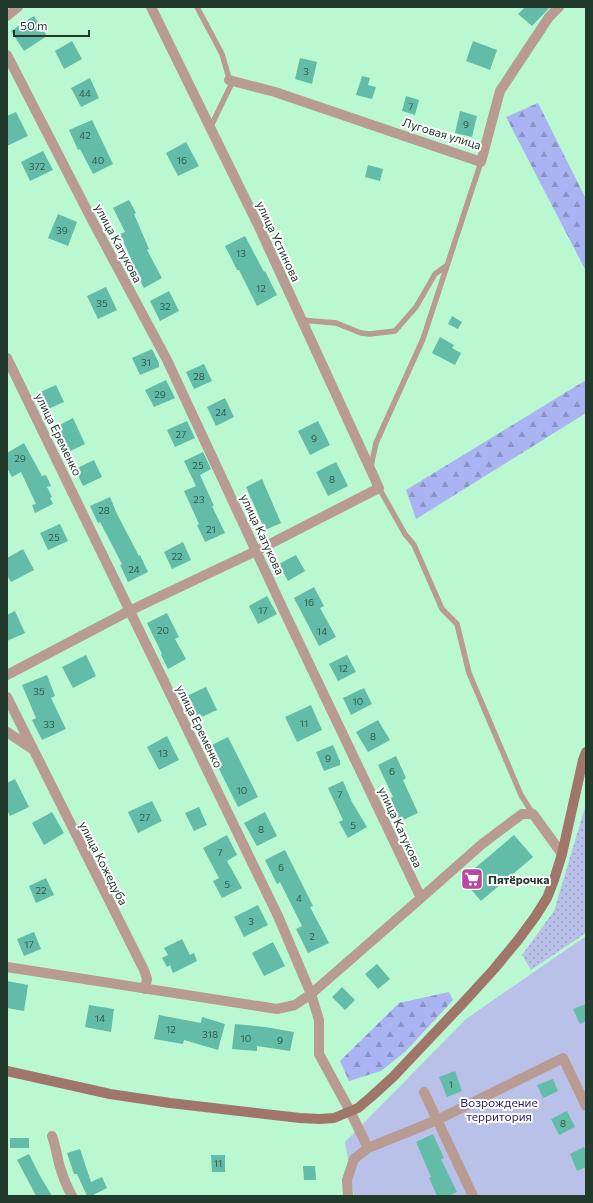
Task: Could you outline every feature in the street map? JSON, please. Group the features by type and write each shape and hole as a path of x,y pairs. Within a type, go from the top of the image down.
{"main road":[{"path":"7,1071 110,1094 292,1118 334,1118 358,1108 392,1077 464,1002 500,962 531,923 547,898 562,854 582,760 586,752"}],"street":[{"path":"7,16 18,7"},
{"name":"улица Устинова","path":"151,7 259,227 379,488"},
{"name":"Луговая улица","path":"229,80 275,92 481,162 500,91 549,17 559,7"},
{"name":"улица Катукова","path":"7,55 92,220 167,360 420,898"},
{"name":"улица Еременко","path":"7,358 278,916 311,994 319,1020 319,1054 368,1148"},
{"path":"7,675 129,611 256,551 379,488"},
{"name":"улица Кожедуба","path":"7,697 144,970 147,979 145,989"},
{"name":"улица Кожедуба","path":"7,732 33,750"},
{"path":"7,967 277,1009 295,1005 311,994 482,844 522,814 532,814 562,854"},
{"path":"348,1196 347,1180 354,1159 368,1148 437,1120 563,1058 586,1106"},
{"path":"424,1092 473,1196"},
{"path":"52,1136 57,1150 60,1168 72,1196"}],"lane":[{"path":"197,7 222,54 231,85 210,128"},
{"path":"370,468 376,443 422,339 481,162"},
{"path":"302,320 336,322 361,333 370,334 395,331 416,307 435,274 447,266"},
{"path":"379,488 405,534 414,545 442,609 457,624 469,673 521,795 532,814"}],"green space":[{"path":"538,103 586,199 586,271 506,117"},
{"path":"586,380 586,413 416,519 406,490"},
{"path":"586,804 586,933 531,970 522,955 554,911"},
{"name":"Возрождение территория","path":"586,936 586,1196 354,1196 345,1142 466,1019"},
{"path":"449,992 453,1000 406,1051 381,1071 349,1081 340,1061 399,1003"}],"building":[{"path":"525,7 550,7 532,26 518,14"},
{"path":"34,16 47,36 24,51 11,31"},
{"path":"72,41 82,59 64,69 55,51"},
{"path":"473,41 497,50 490,70 466,61"},
{"path":"300,58 317,62 312,84 295,79"},
{"path":"362,76 370,78 368,85 376,87 372,99 356,95"},
{"path":"90,78 99,98 81,107 71,88"},
{"path":"406,96 419,100 415,115 402,111"},
{"path":"460,111 477,116 472,137 455,133"},
{"path":"16,112 28,136 7,146 7,116"},
{"path":"92,120 113,164 93,174 80,149 78,150 69,130"},
{"path":"186,142 199,166 178,176 166,153"},
{"path":"43,151 53,170 30,181 21,162"},
{"path":"368,165 383,169 380,181 365,177"},
{"path":"129,200 136,213 134,214 149,249 147,250 162,278 144,288 133,268 135,268 120,234 125,232 113,208"},
{"path":"58,214 77,222 68,246 48,238"},
{"path":"245,236 277,295 257,306 225,246"},
{"path":"106,287 117,310 98,319 87,296"},
{"path":"169,291 179,311 160,321 150,301"},
{"path":"452,316 462,322 458,329 448,324"},
{"path":"440,337 454,345 452,348 461,353 455,365 432,353"},
{"path":"152,349 159,363 159,367 140,375 132,358"},
{"path":"204,364 212,381 194,389 186,372"},
{"path":"166,380 175,398 154,407 145,390"},
{"path":"56,385 64,402 44,411 36,394"},
{"path":"225,398 234,417 216,426 207,407"},
{"path":"73,418 85,444 66,453 54,428"},
{"path":"187,421 195,438 175,447 167,430"},
{"path":"318,421 330,445 310,455 298,431"},
{"path":"24,443 42,476 46,475 51,486 47,487 52,497 50,498 53,504 35,513 32,505 36,504 21,472 12,477 7,468 7,453"},
{"path":"203,452 211,469 200,475 214,506 212,506 225,533 205,542 197,525 199,524 184,491 196,486 184,461"},
{"path":"94,460 102,477 83,486 75,469"},
{"path":"336,462 348,486 328,496 316,472"},
{"path":"262,479 281,523 265,530 246,487"},
{"path":"110,497 117,514 148,572 128,582 120,565 122,564 100,522 98,523 90,506"},
{"path":"60,524 68,541 48,550 40,533"},
{"path":"183,542 191,560 172,569 164,552"},
{"path":"23,549 34,570 11,582 7,575 7,558"},
{"path":"296,555 305,571 288,581 279,564"},
{"path":"314,587 324,606 320,608 336,637 319,646 294,598"},
{"path":"267,596 277,614 258,624 249,606"},
{"path":"15,611 25,633 7,641 7,615"},
{"path":"167,613 179,637 175,639 186,659 168,669 147,623"},
{"path":"86,655 96,676 73,688 62,667"},
{"path":"347,655 356,672 338,681 329,664"},
{"path":"47,675 55,696 51,698 66,729 42,740 32,720 36,718 22,685"},
{"path":"206,687 217,710 197,719 187,696"},
{"path":"364,688 372,704 351,715 343,698"},
{"path":"311,705 322,730 297,742 285,717"},
{"path":"378,720 390,740 368,752 356,732"},
{"path":"167,736 179,760 159,770 147,747"},
{"path":"228,737 258,797 238,807 208,747"},
{"path":"333,745 340,761 340,765 324,771 316,752"},
{"path":"396,756 406,778 403,780 418,813 399,822 389,798 393,797 378,765"},
{"path":"15,779 29,807 10,816 7,810 7,783"},
{"path":"343,781 352,802 367,827 348,838 339,822 343,820 328,788"},
{"path":"152,801 162,821 138,833 128,812"},
{"path":"199,807 207,825 194,831 185,813"},
{"path":"52,812 64,833 44,845 32,823"},
{"path":"265,812 277,836 257,846 244,823"},
{"path":"227,835 237,855 227,861 242,888 222,898 213,881 219,878 203,848"},
{"path":"514,835 533,857 481,901 462,879"},
{"path":"285,850 313,906 310,907 329,943 308,953 296,929 302,926 280,882 277,884 265,860"},
{"path":"46,878 54,895 36,903 29,886"},
{"path":"258,905 268,925 244,937 234,917"},
{"path":"34,932 41,949 24,956 17,939"},
{"path":"182,939 190,955 194,953 197,961 173,973 170,965 167,967 162,958 168,955 164,948"},
{"path":"273,942 285,966 264,976 252,953"},
{"path":"377,964 390,979 378,989 365,974"},
{"path":"7,981 28,985 24,1011 7,1008"},
{"path":"342,987 355,1000 345,1010 332,997"},
{"path":"586,1004 586,1021 580,1024 573,1009"},
{"path":"89,1005 114,1009 111,1032 85,1027"},
{"path":"159,1015 201,1023 202,1017 225,1024 218,1050 184,1040 183,1044 154,1039"},
{"path":"235,1024 294,1032 290,1051 257,1046 257,1051 232,1049"},
{"path":"455,1071 462,1091 447,1097 439,1077"},
{"path":"553,1079 558,1091 543,1098 537,1085"},
{"path":"567,1111 575,1127 559,1135 551,1119"},
{"path":"433,1134 444,1158 441,1159 457,1192 448,1196 437,1196 429,1178 431,1177 416,1142"},
{"path":"10,1138 29,1138 29,1148 10,1148"},
{"path":"584,1147 586,1152 586,1167 577,1171 570,1154"},
{"path":"80,1149 91,1182 102,1177 107,1188 91,1196 87,1196 77,1174 74,1174 67,1153"},
{"path":"29,1154 52,1196 36,1196 17,1160"},
{"path":"211,1155 225,1155 225,1172 212,1172"},
{"path":"303,1166 315,1166 316,1180 304,1180"}],"place":[{"name":"Пятёрочка","path":"472,879"}]}
